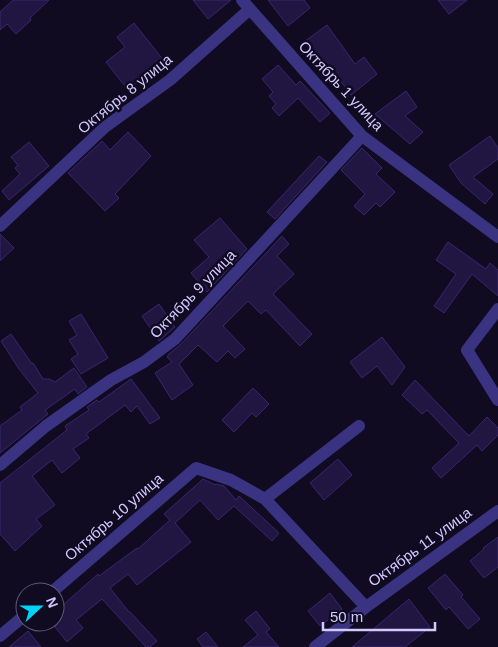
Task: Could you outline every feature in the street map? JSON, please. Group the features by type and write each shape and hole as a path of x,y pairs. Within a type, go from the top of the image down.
{"street":[{"name":"Октябрь 1 улица","path":"246,4 362,136 498,237"},
{"name":"Октябрь 8 улица","path":"0,226 105,127 170,80 246,4"},
{"name":"Октябрь 9 улица","path":"0,465 62,414 111,380 144,362 175,339 362,136"},
{"path":"498,309 467,350 498,400"},
{"path":"359,426 265,499 366,607"},
{"name":"Октябрь 10 улица","path":"64,582 196,468 231,480 265,499"},
{"name":"Октябрь 11 улица","path":"315,647 366,607 498,511"},
{"path":"0,636 15,623"}],"building":[{"path":"13,0 49,0 16,34 7,24 0,30 0,12"},
{"path":"193,0 231,0 208,19"},
{"path":"268,0 304,0 310,8 288,26"},
{"path":"438,0 467,0 449,14"},
{"path":"134,23 164,61 128,90 106,62 125,47 117,37"},
{"path":"327,25 355,64 364,57 377,74 351,95 336,75 331,79 304,42"},
{"path":"278,65 296,85 300,81 330,113 320,122 298,98 279,116 272,108 276,104 269,96 273,92 262,79"},
{"path":"406,91 417,107 405,116 423,132 410,144 375,114"},
{"path":"128,132 151,156 115,194 119,198 105,211 68,173 102,141 110,150"},
{"path":"490,136 498,148 498,159 473,177 493,194 485,204 461,183 449,165"},
{"path":"29,142 49,166 9,200 2,191 20,174 15,168 18,165 11,157"},
{"path":"362,148 382,168 376,174 395,192 380,207 376,203 364,215 354,206 365,194 341,170"},
{"path":"319,156 327,162 275,219 267,212"},
{"path":"220,218 247,249 207,292 191,273 209,257 194,240"},
{"path":"0,234 14,248 0,261"},
{"path":"282,236 289,244 277,256 294,274 273,294 312,334 300,346 266,310 261,314 248,301 223,326 245,349 235,358 228,351 217,362 198,345 179,364 193,385 172,400 155,373 172,362 167,357 169,354 181,344"},
{"path":"448,242 486,269 490,263 498,270 498,296 472,274 444,313 434,306 456,274 436,260"},
{"path":"159,304 175,327 159,341 142,316"},
{"path":"81,314 108,358 81,374 71,359 78,354 69,340 77,335 69,321"},
{"path":"11,334 43,379 55,382 74,368 87,387 78,394 75,389 45,410 48,414 0,453 0,426 22,410 20,407 38,393 19,369 1,341"},
{"path":"382,337 405,367 392,385 377,366 362,378 350,362"},
{"path":"131,379 160,418 150,424 137,406 131,412 125,405 86,434 89,438 73,449 80,458 62,473 52,460 32,476 55,505 36,519 42,526 15,551 0,534 0,483 67,430 65,426 89,410 87,407 97,400 99,402"},
{"path":"415,380 469,436 487,417 498,428 498,435 482,451 477,445 441,478 432,468 459,443 427,410 422,414 402,395"},
{"path":"253,388 269,404 256,417 252,413 234,432 222,420"},
{"path":"338,459 352,475 324,500 310,483"},
{"path":"203,479 215,485 224,486 236,500 239,496 279,533 272,541 234,506 218,520 200,500 175,523 191,542 137,585 128,574 110,588 129,612 157,641 150,647 146,647 102,599 76,620 83,628 67,642 59,632 65,632 65,603 98,574 99,576 138,549 170,520 164,514"},
{"path":"498,537 498,567 484,578 470,561"},
{"path":"445,574 480,619 468,629 449,607 446,610 428,588"},
{"path":"330,593 342,609 320,626 308,611"},
{"path":"409,599 430,627 405,647 352,647"},
{"path":"256,611 270,629 266,632 279,647 243,647 258,635 245,620"},
{"path":"29,632 41,647 9,647"},
{"path":"206,632 218,647 203,647 197,639"}]}
